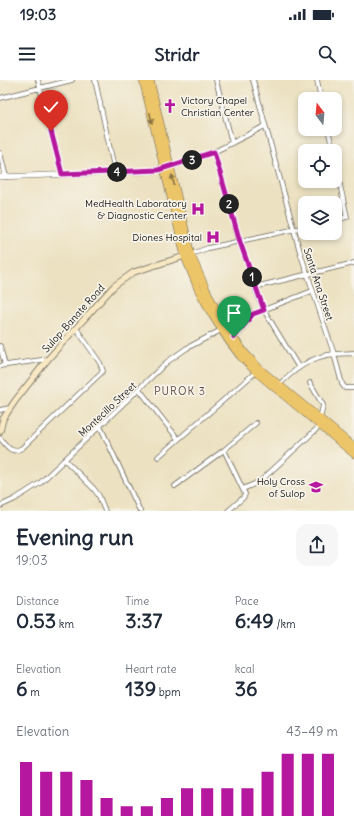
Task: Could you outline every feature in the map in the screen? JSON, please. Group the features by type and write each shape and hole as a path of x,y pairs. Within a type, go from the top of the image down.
{"highway":[{"path":"143,80 188,256 198,289 224,328 240,356 321,423 354,447"},
{"path":"150,80 166,168"},
{"path":"188,256 222,319 224,328 234,337 258,370"},
{"path":"321,423 354,454"}],"main road":[{"name":"Sulop-Banate Road","path":"0,431 3,419 10,408 48,359 119,281 140,270 188,256"}],"street":[{"path":"38,80 62,174"},
{"path":"0,98 72,80"},
{"path":"95,80 115,172"},
{"path":"216,80 232,143"},
{"name":"Santa Ana Street","path":"253,80 293,230 343,386 347,389 354,388"},
{"path":"317,80 320,92"},
{"path":"0,153 3,177 150,171 166,168 214,152 265,126"},
{"path":"214,152 255,288 264,310 299,368"},
{"path":"341,188 347,217 342,218"},
{"path":"188,256 199,251 298,229"},
{"path":"255,288 354,263"},
{"path":"222,319 253,314 312,291"},
{"path":"234,337 253,314"},
{"path":"0,438 13,451 22,448 103,371 102,365 76,328"},
{"name":"Montecillo Street","path":"0,506 33,488 176,356 201,340 224,328"},
{"path":"0,346 2,366 48,359"},
{"path":"277,387 287,376 317,359 334,354 354,353"},
{"path":"158,458 258,370"},
{"path":"243,489 261,481 321,423 323,405 310,383"},
{"path":"139,389 178,439"},
{"path":"0,410 10,408"},
{"path":"175,486 224,450 256,423"},
{"path":"100,426 140,511"},
{"path":"224,450 243,489 244,497 228,511"},
{"path":"65,460 94,489 99,496 105,511"}],"place":[{"name":"Victory Chapel Christian Center","path":"170,106"},
{"name":"MedHealth Laboratory & Diagnostic Center","path":"198,209"},
{"name":"Diones Hospital","path":"213,237"},
{"name":"Holy Cross of Sulop","path":"316,487"}],"district":[{"name":"PUROK 3","path":"180,391"}],"route":[{"path":"51,131 62,174 158,170 214,152 240,242 264,310 253,314 234,337"}]}
